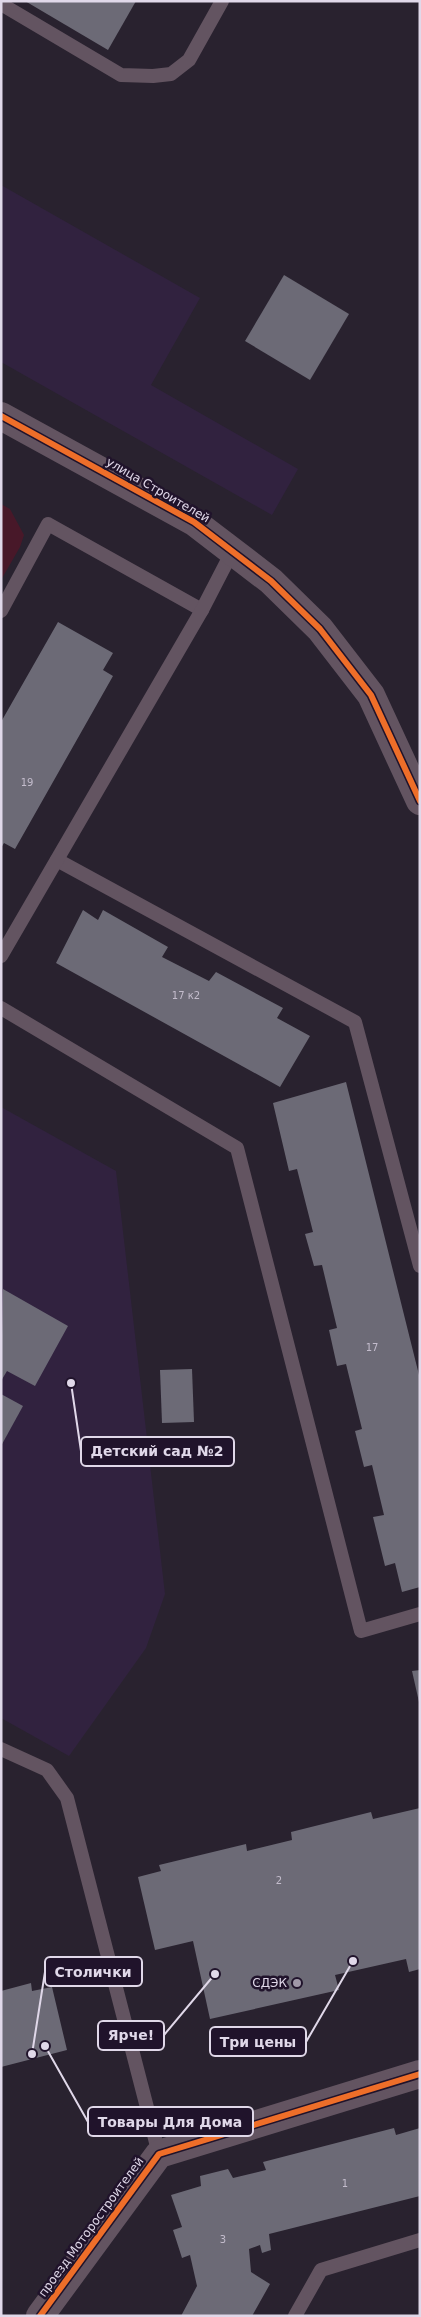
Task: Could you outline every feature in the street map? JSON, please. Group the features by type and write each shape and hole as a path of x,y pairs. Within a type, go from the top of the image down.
{"street":[{"name":"улица Строителей","path":"1,416 194,522 271,581 320,629 371,695 420,801"},
{"name":"проезд Моторостроителей","path":"40,2316 159,2154 420,2074"}],"lane":[{"path":"1,4 121,75 153,76 171,74 189,60 222,1"},
{"path":"1,611 48,524 202,610"},
{"path":"3,948 57,860 202,610 233,550"},
{"path":"57,860 355,1022 420,1266"},
{"path":"1,1008 237,1148 361,1630 420,1614"},
{"path":"1,1749 47,1770 67,1798 159,2154"},
{"path":"295,2316 321,2270 420,2240"}],"shaded area":[{"path":"1,185 200,298 151,385 298,469 272,515 1,362"},
{"path":"1,504 10,509 24,535 20,547 1,580"},
{"path":"1,1107 116,1171 165,1594 146,1648 69,1756 1,1718"}],"building":[{"path":"25,1 136,1 108,50"},
{"path":"284,275 349,314 310,380 245,341"},
{"path":"58,622 113,653 103,670 113,676 15,849 4,843 1,848 1,722"},
{"path":"83,910 98,920 103,910 168,947 162,957 209,981 216,972 283,1008 277,1018 310,1036 280,1087 56,963"},
{"path":"346,1082 420,1379 420,1587 402,1592 395,1563 385,1566 373,1517 384,1515 372,1465 364,1467 355,1431 362,1429 346,1364 337,1366 329,1330 337,1328 322,1265 314,1266 305,1234 313,1232 297,1169 289,1171 273,1103"},
{"path":"3,1289 68,1326 35,1386 7,1371 1,1381"},
{"path":"192,1369 194,1422 162,1423 160,1370"},
{"path":"1,1394 23,1406 1,1446"},
{"path":"420,1670 420,1701 419,1702 412,1671"},
{"path":"420,1808 420,1969 409,1972 406,1959 335,1975 339,1990 210,2019 193,1941 155,1950 138,1877 161,1871 159,1865 246,1844 247,1851 292,1840 291,1832 371,1812 373,1819"},
{"path":"31,1983 32,1991 52,1987 67,2050 1,2067 1,1991"},
{"path":"394,2128 396,2135 420,2128 420,2196 269,2234 271,2250 262,2253 260,2245 249,2249 251,2272 270,2284 252,2316 181,2316 197,2286 190,2255 182,2258 173,2230 182,2227 171,2195 201,2186 200,2176 228,2169 233,2178 266,2170 263,2162"}],"cycle path":[{"path":"1,416 194,522 271,581 320,629 371,695 420,801"},
{"path":"40,2316 159,2154 420,2074"}],"place":[{"name":"Детский сад №2","path":"71,1383"},
{"name":"Три цены","path":"353,1961"},
{"name":"Ярче!","path":"215,1974"},
{"name":"СДЭК","path":"297,1983"},
{"name":"Товары Для Дома","path":"45,2046"},
{"name":"Столички","path":"32,2054"}]}
